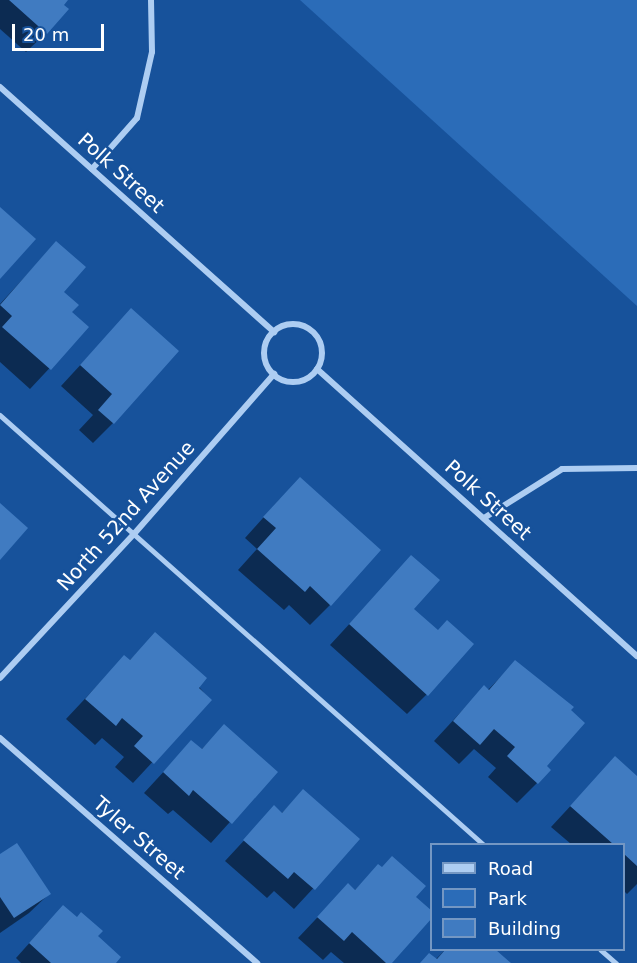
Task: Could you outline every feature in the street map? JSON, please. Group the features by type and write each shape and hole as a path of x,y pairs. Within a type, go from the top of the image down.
{"street":[{"path":"92,169 136,118 152,52 151,0"},
{"name":"Polk Street","path":"0,87 274,332"},
{"path":"292,324 310,329 321,345 317,369 298,381 274,374 264,354 274,332 292,324"},
{"name":"Polk Street","path":"317,369 637,656"},
{"name":"North 52nd Avenue","path":"0,678 134,534 274,374"},
{"path":"484,518 562,469 637,468"},
{"name":"Tyler Street","path":"0,738 257,963"}],"lane":[{"path":"0,415 482,843"},
{"path":"602,951 616,963"}],"green space":[{"path":"300,0 637,0 637,306"}],"building":[{"path":"9,0 68,0 64,5 69,9 47,34"},
{"path":"0,207 36,239 0,279"},
{"path":"56,241 86,267 64,292 79,305 72,312 89,327 51,370 2,327 12,316 0,305"},
{"path":"131,308 179,351 114,424 98,410 112,394 80,365"},
{"path":"300,477 381,550 331,606 310,586 305,592 257,549 276,528 263,517"},
{"path":"0,503 28,528 0,560"},
{"path":"411,555 440,580 414,609 438,630 447,620 474,644 428,696 349,624"},
{"path":"155,632 207,678 199,688 212,700 154,764 134,746 143,736 122,718 116,726 85,699 124,655 130,660"},
{"path":"515,660 574,707 571,710 585,723 547,766 551,770 538,784 507,756 515,747 494,729 480,745 453,721 484,685 489,690"},
{"path":"224,724 278,772 232,824 193,790 189,796 163,772 191,740 202,749"},
{"path":"615,756 637,776 637,866 625,855 625,843 612,843 570,806"},
{"path":"303,789 360,839 315,890 294,872 288,879 243,840 274,805 282,813"},
{"path":"17,843 51,894 14,918 0,897 0,854"},
{"path":"392,856 426,886 416,897 430,909 430,920 392,963 386,963 352,932 344,941 317,917 348,883 355,890 378,864 382,867"},
{"path":"63,905 77,917 81,912 103,931 98,936 121,957 116,963 51,963 29,943"},
{"path":"444,951 497,951 511,963 420,963 429,953 437,959"}]}
